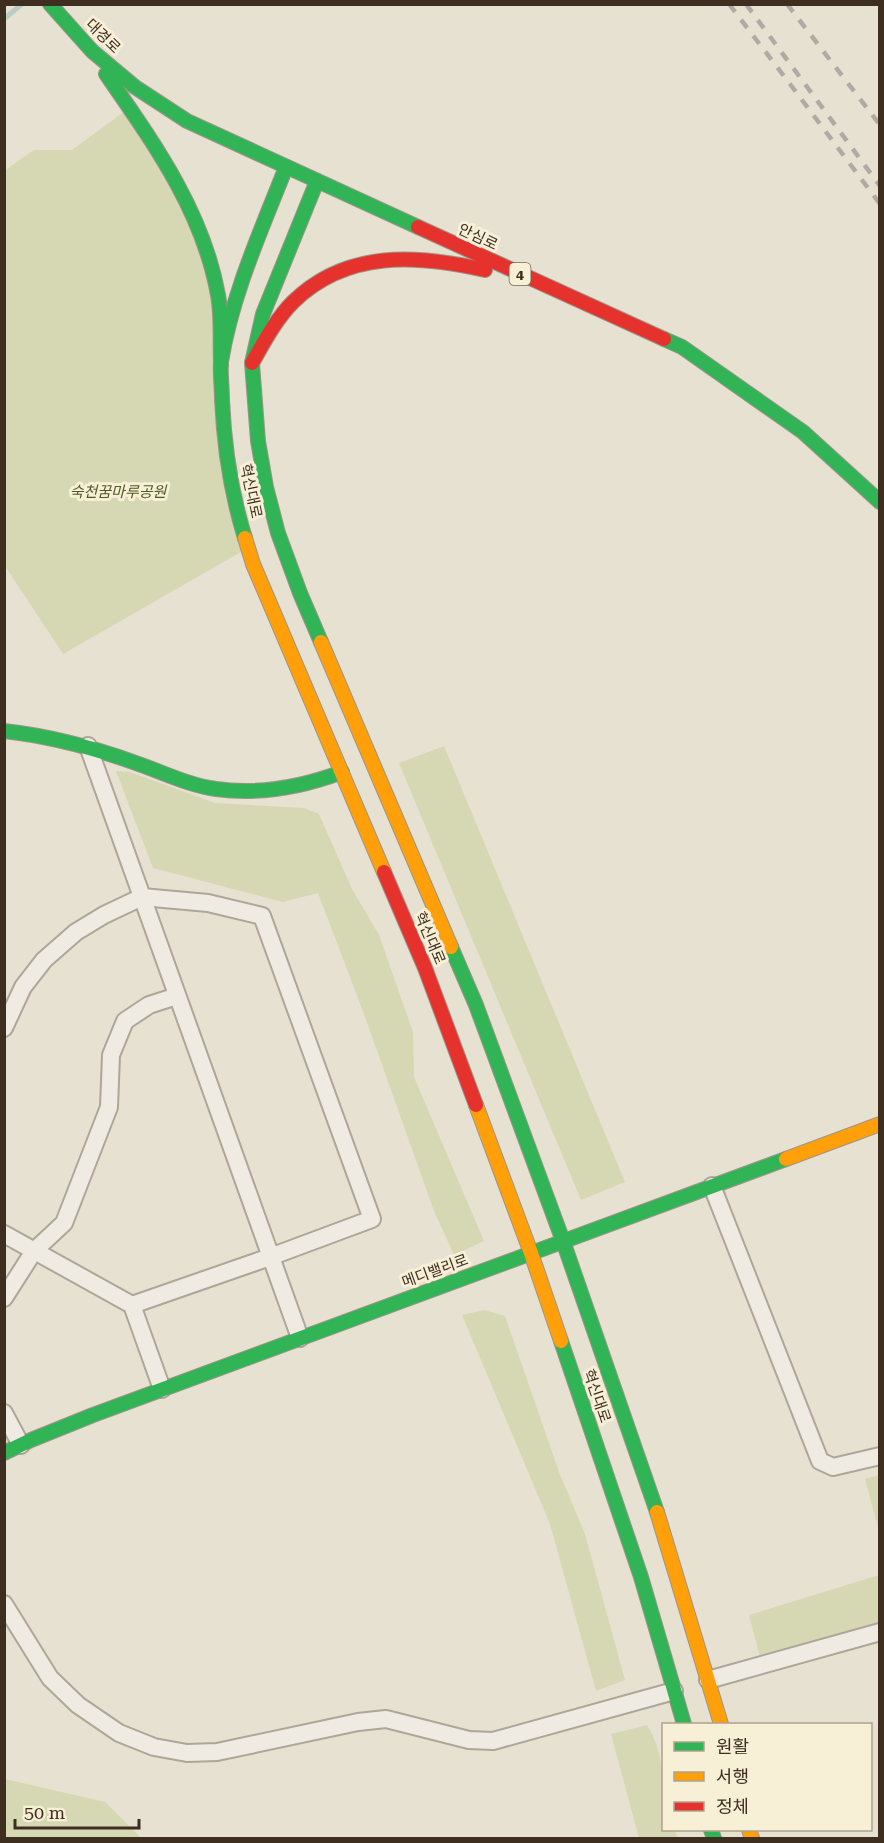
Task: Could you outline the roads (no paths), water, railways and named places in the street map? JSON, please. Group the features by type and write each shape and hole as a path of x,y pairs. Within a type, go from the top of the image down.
{"main road":[{"name":"대경로","path":"50,4 92,51 135,87"},
{"path":"81,39 146,132 194,214 205,241 218,296 221,364"},
{"name":"안심로","path":"135,87 187,121 682,347 803,432 879,502"},
{"name":"혁신대로","path":"286,167 239,286 221,364 223,424 238,516 253,564 425,968 531,1253 641,1576 683,1723"},
{"path":"317,181 263,314 252,363 258,441 266,487 278,533 300,593 477,1005 563,1241 666,1537 720,1723"},
{"path":"252,363 265,340 293,302 321,280 359,263 384,259 427,259 459,263 540,283"},
{"path":"4,731 22,732 88,746 180,780 215,789 260,792 319,781 342,772"},
{"name":"메디밸리로","path":"4,1453 21,1444 162,1389 879,1124"}],"street":[{"path":"88,746 300,1338"},
{"path":"4,1028 23,987 44,960 76,932 104,915 142,897 208,903 262,916 372,1219 132,1305"},
{"path":"4,1298 34,1251 64,1223 109,1107 111,1055 125,1021 149,1005 177,996"},
{"path":"711,1186 820,1461 833,1467 879,1456"},
{"path":"4,1234 132,1305 162,1389"},
{"path":"4,1413 21,1444"},
{"path":"4,1604 50,1678 78,1705 119,1733 154,1748 187,1753 217,1752 358,1722 386,1719 469,1740 493,1741 674,1691"},
{"path":"708,1680 879,1632"}],"waterway":[{"path":"4,19 22,4"}],"railway":[{"path":"729,4 880,204"},
{"path":"746,4 880,186"},
{"path":"787,4 880,125"}],"park label":[{"name":"숙천꿈마루공원","path":"118,492"}]}
